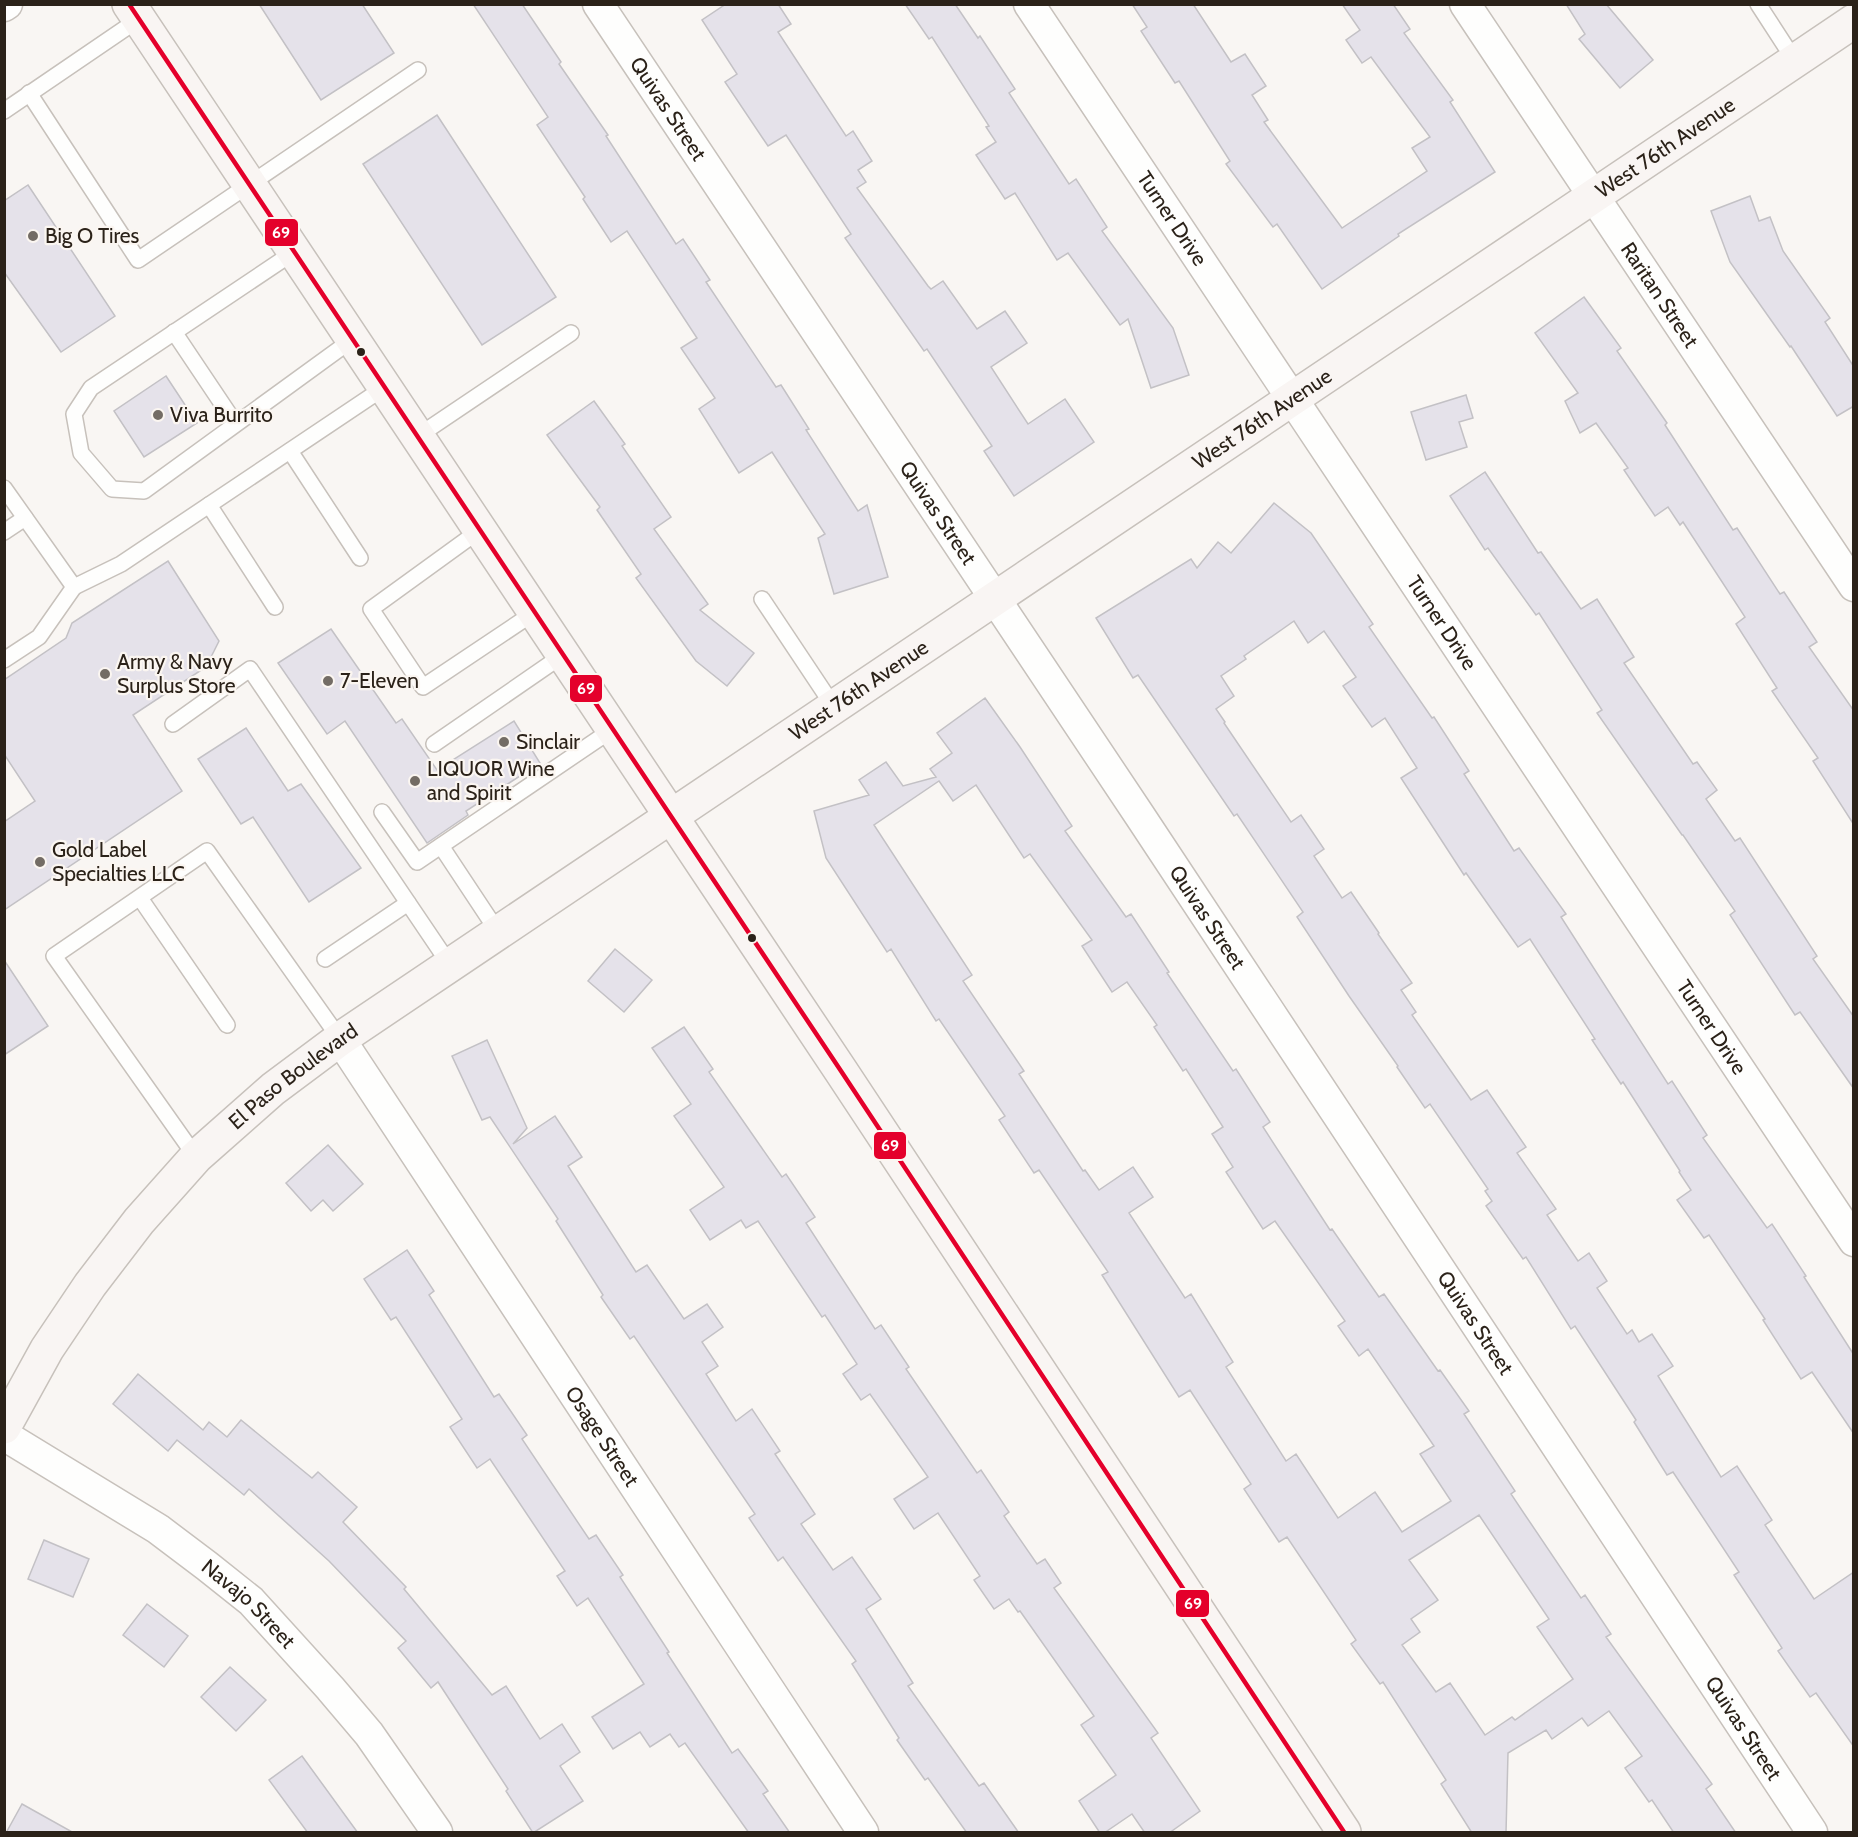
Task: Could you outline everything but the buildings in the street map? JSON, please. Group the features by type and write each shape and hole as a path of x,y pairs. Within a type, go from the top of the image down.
{"street":[{"name":"Quivas Street","path":"598,4 1146,826 1812,1833"},
{"name":"Turner Drive","path":"1029,4 1854,1241"},
{"name":"Raritan Street","path":"1465,4 1854,586"},
{"path":"134,12 671,816 1344,1833"},
{"name":"West 76th Avenue","path":"671,816 1854,21"},
{"name":"El Paso Boulevard","path":"4,1427 47,1349 90,1285 139,1221 195,1157 273,1089 340,1039 671,816"},
{"name":"Osage Street","path":"340,1039 863,1833"},
{"name":"Navajo Street","path":"4,1435 158,1529 251,1601 369,1734 437,1833"}],"lane":[{"path":"1758,4 1795,61"},
{"path":"4,111 134,12"},
{"path":"29,93 138,260 418,70"},
{"path":"294,252 91,388 74,414 81,453 112,489 144,491 353,339"},
{"path":"174,333 235,423"},
{"path":"418,436 571,333"},
{"path":"4,660 39,637 74,587 121,564 385,387"},
{"path":"290,451 360,558"},
{"path":"4,488 74,587"},
{"path":"208,505 275,607"},
{"path":"4,532 25,518"},
{"path":"480,530 371,609 423,687 535,612"},
{"path":"762,599 834,707"},
{"path":"434,744 563,655"},
{"path":"173,724 250,669 450,965"},
{"path":"382,812 417,862 613,729"},
{"path":"441,846 498,932"},
{"path":"195,1157 54,956 207,851 340,1039"},
{"path":"140,898 227,1024"},
{"path":"326,959 408,903"}],"transit line":[{"name":"69","path":"129,4 841,1071 1344,1832"}],"place":[{"name":"Big O Tires","path":"33,236"},
{"name":"Viva Burrito","path":"158,415"},
{"name":"Army & Navy Surplus Store","path":"105,674"},
{"name":"7-Eleven","path":"328,681"},
{"name":"Sinclair","path":"504,742"},
{"name":"LIQUOR Wine and Spirit","path":"415,781"},
{"name":"Gold Label Specialties LLC","path":"40,862"}]}
